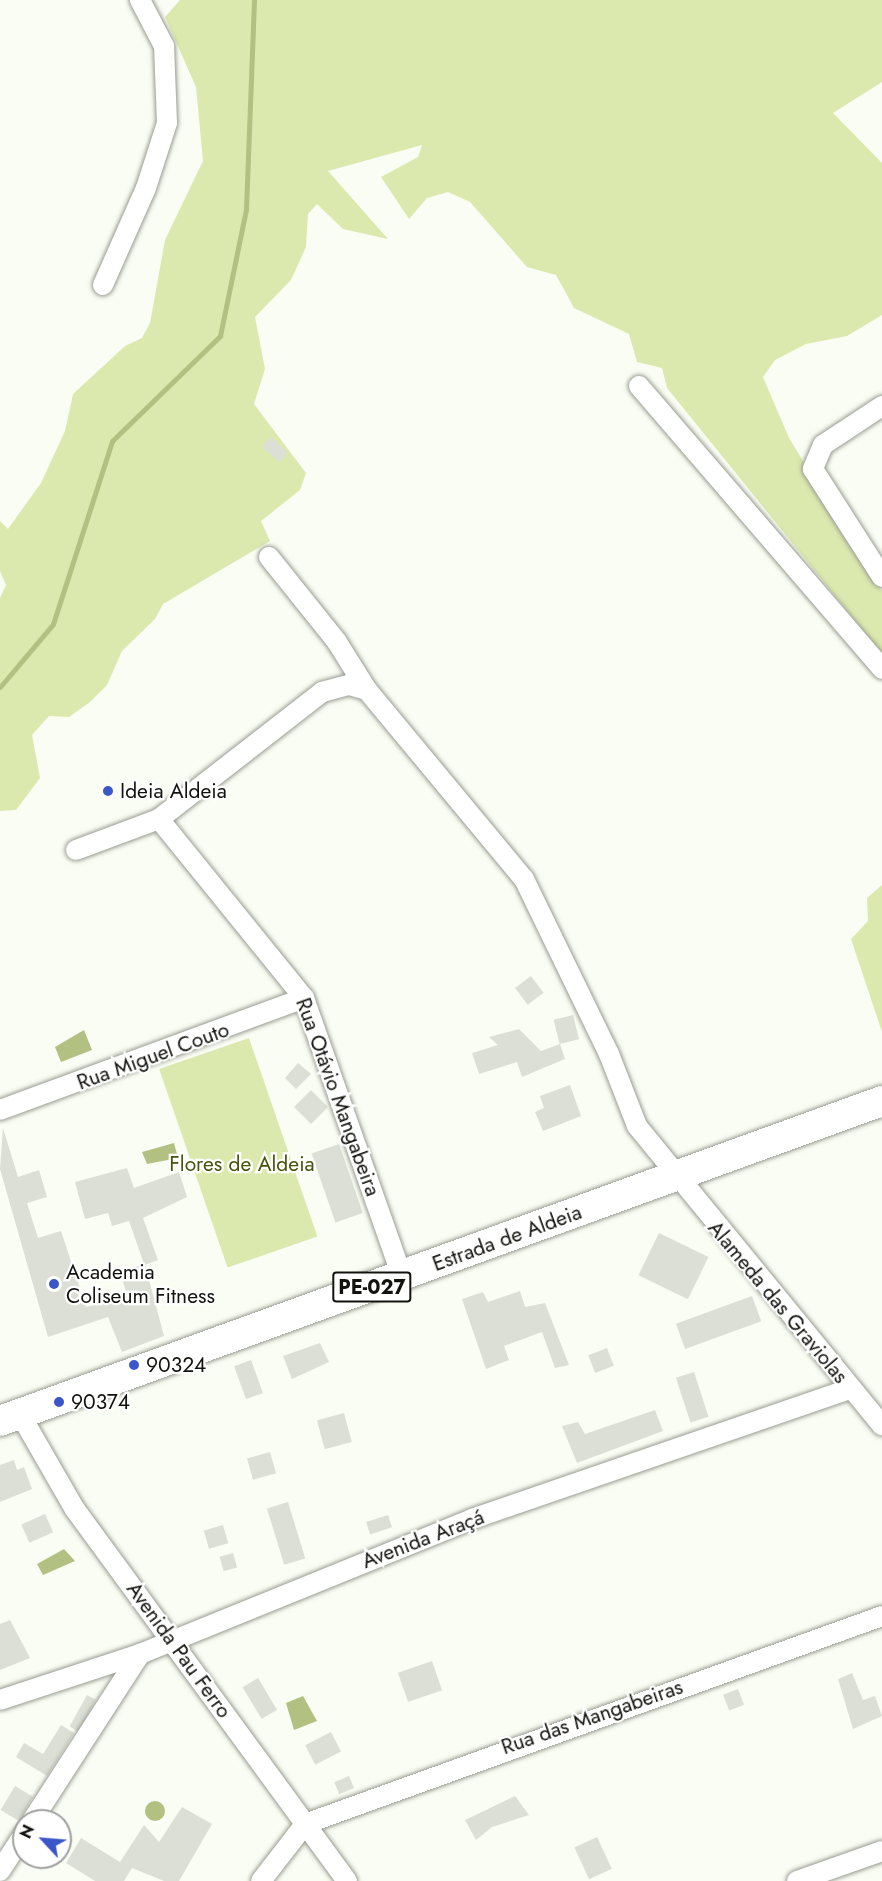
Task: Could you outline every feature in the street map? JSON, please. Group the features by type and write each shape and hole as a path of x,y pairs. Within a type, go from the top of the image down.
{"main road":[{"name":"Estrada de Aldeia","path":"10,1418 882,1101"}],"street":[{"path":"103,285 167,123 164,46 140,0"},
{"path":"639,386 882,669"},
{"path":"882,406 823,445 813,469 882,577"},
{"name":"Alameda das Graviolas","path":"269,557 337,642 367,690 524,879 609,1054 637,1126 675,1177 882,1425"},
{"path":"76,850 159,819 309,700 335,686 367,690"},
{"name":"Rua Otávio Mangabeira","path":"159,819 304,998 402,1276"},
{"name":"Rua Miguel Couto","path":"0,1110 304,998"},
{"name":"Avenida Araçá","path":"0,1700 140,1654 172,1638 462,1523 850,1389"},
{"name":"Avenida Pau Ferro","path":"10,1418 347,1881"},
{"name":"Rua das Mangabeiras","path":"305,1824 882,1616"},
{"path":"40,1809 140,1654"},
{"path":"261,1881 305,1824"},
{"path":"797,1881 882,1851"},
{"path":"0,1871 12,1852"}],"green space":[{"path":"180,0 882,0 882,82 833,113 882,163 882,315 847,336 806,344 775,360 763,377 789,438 882,591 882,654 667,388 662,368 637,362 629,334 574,308 556,275 527,267 470,202 448,192 427,198 409,219 381,177 418,157 422,145 328,171 388,239 343,229 317,204 308,214 306,247 291,280 255,317 265,369 254,404 306,473 300,490 261,521 270,541 163,604 155,619 122,651 107,685 90,702 69,717 49,716 32,735 40,778 16,810 0,811 0,598 6,585 0,571 0,521 8,529 41,483 65,431 73,394 125,346 142,338 150,323 165,240 203,161 196,87 165,17"},
{"path":"882,885 882,1032 851,939 868,921 867,898"},
{"name":"Flores de Aldeia","path":"249,1038 317,1237 228,1267 159,1069"}],"shaded area":[{"path":"84,1030 92,1050 61,1062 55,1047"},
{"path":"174,1143 178,1158 147,1164 142,1152"},
{"path":"64,1549 75,1561 43,1575 37,1564"},
{"path":"303,1696 317,1721 294,1730 286,1703"},
{"path":"151,1801 159,1801 165,1807 165,1815 159,1821 151,1821 145,1815 145,1807"}],"building":[{"path":"271,437 288,453 279,462 262,447"},
{"path":"531,976 544,993 528,1005 515,988"},
{"path":"573,1015 579,1039 560,1044 554,1020"},
{"path":"519,1029 541,1051 560,1044 565,1059 522,1077 517,1062 479,1074 472,1053 498,1045 489,1037"},
{"path":"298,1063 311,1074 296,1089 285,1078"},
{"path":"570,1085 581,1116 543,1131 535,1112 544,1108 540,1096"},
{"path":"311,1090 328,1107 311,1124 294,1107"},
{"path":"3,1128 18,1177 39,1170 47,1197 27,1203 38,1238 61,1231 86,1307 127,1295 120,1272 144,1264 129,1221 112,1226 108,1213 85,1219 75,1182 127,1168 134,1188 179,1172 187,1197 143,1218 158,1260 145,1265 164,1336 122,1352 108,1317 48,1337 0,1169"},
{"path":"339,1144 363,1213 335,1222 312,1153"},
{"path":"659,1233 708,1257 688,1299 638,1275"},
{"path":"520,1291 525,1307 545,1303 569,1365 555,1368 542,1332 504,1346 509,1360 486,1369 462,1299 483,1292 488,1302"},
{"path":"752,1296 761,1321 685,1349 676,1324"},
{"path":"320,1343 329,1362 292,1379 283,1356"},
{"path":"607,1348 614,1366 595,1373 588,1355"},
{"path":"251,1360 263,1393 246,1399 234,1366"},
{"path":"694,1372 709,1417 690,1423 676,1378"},
{"path":"655,1410 663,1431 577,1463 562,1426 578,1422 585,1434"},
{"path":"344,1413 352,1442 325,1449 317,1420"},
{"path":"270,1452 276,1473 253,1480 247,1459"},
{"path":"14,1460 17,1470 24,1467 32,1489 0,1502 0,1465"},
{"path":"288,1502 305,1558 284,1565 267,1508"},
{"path":"45,1514 53,1532 29,1543 21,1525"},
{"path":"388,1515 392,1527 370,1534 366,1522"},
{"path":"223,1525 228,1543 209,1549 204,1531"},
{"path":"233,1553 237,1567 224,1571 220,1557"},
{"path":"10,1620 30,1658 0,1670 0,1624"},
{"path":"432,1661 442,1690 408,1702 398,1673"},
{"path":"852,1673 863,1700 875,1696 882,1716 853,1729 838,1679"},
{"path":"258,1678 277,1710 262,1719 243,1687"},
{"path":"738,1689 744,1705 729,1711 723,1695"},
{"path":"87,1695 96,1700 78,1731 70,1726"},
{"path":"61,1725 74,1733 47,1776 16,1757 24,1743 43,1754"},
{"path":"331,1732 341,1752 315,1765 305,1745"},
{"path":"349,1776 354,1788 339,1794 334,1782"},
{"path":"15,1786 33,1797 26,1809 12,1809 12,1817 1,1810"},
{"path":"515,1796 529,1815 492,1827 476,1840 465,1820"},
{"path":"182,1807 212,1824 179,1881 164,1881 132,1868 124,1881 95,1881 72,1867 72,1853 81,1838 120,1862 144,1825 159,1842"},
{"path":"597,1837 612,1869 589,1879 574,1848"}],"waterway":[{"path":"0,687 53,624 112,441 220,336 246,209 254,0"}],"place":[{"name":"Ideia Aldeia","path":"108,791"},
{"name":"Academia Coliseum Fitness","path":"54,1284"},
{"name":"90324","path":"134,1365"},
{"name":"90374","path":"59,1402"}]}
